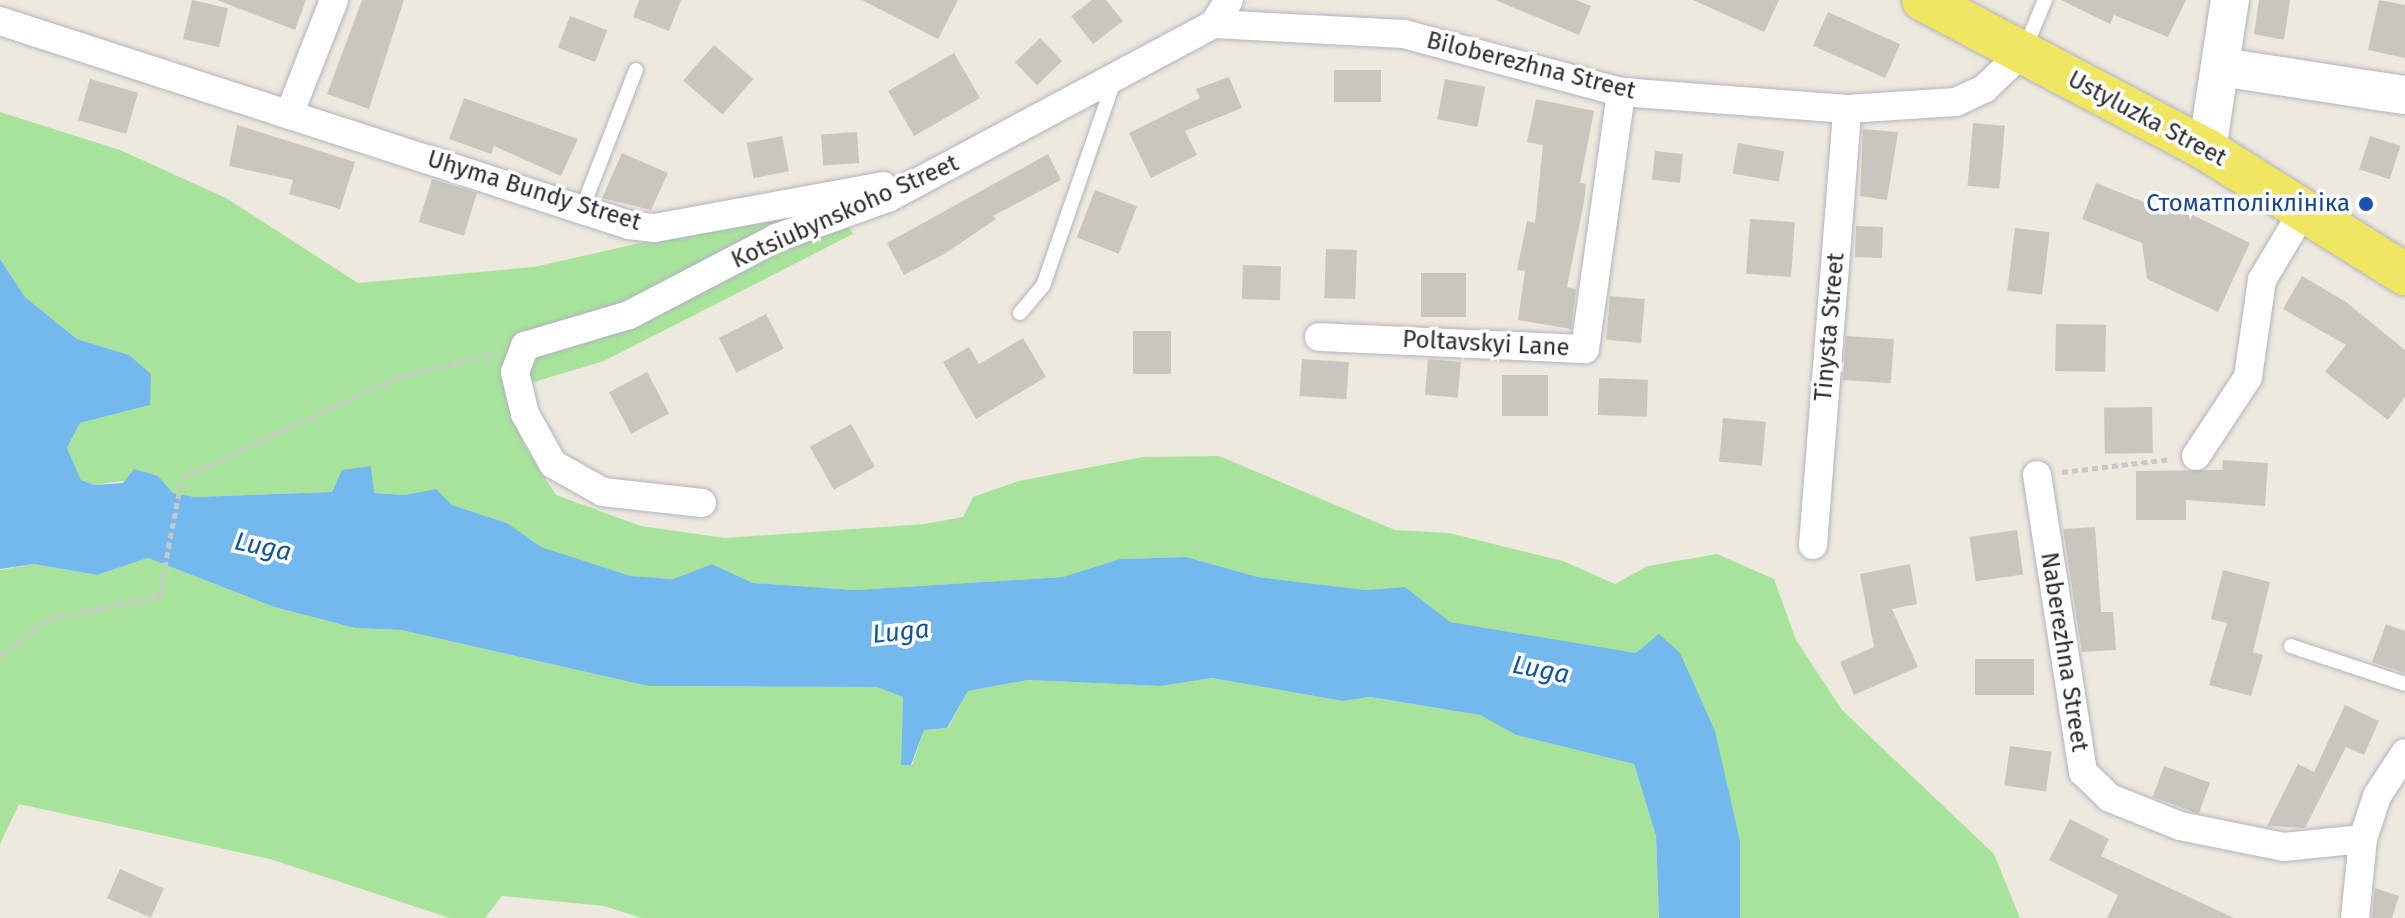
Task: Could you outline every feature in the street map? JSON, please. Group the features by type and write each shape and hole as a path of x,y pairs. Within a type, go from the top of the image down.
{"main road":[{"name":"Ustyluzka Street","path":"1923,0 2207,150 2305,208 2405,274"}],"street":[{"path":"289,115 334,0"},
{"name":"Kotsiubynskoho Street","path":"525,346 629,315 776,238 924,179 1114,81 1214,24 1229,0"},
{"path":"2207,150 2230,0"},
{"name":"Uhyma Bundy Street","path":"0,21 582,209 655,228 924,179"},
{"name":"Biloberezhna Street","path":"1214,24 1404,34 1621,92 1847,109 1956,102 1984,89 2023,52"},
{"path":"2221,67 2405,95"},
{"name":"Poltavskyi Lane","path":"1319,337 1585,349 1621,92"},
{"name":"Tinysta Street","path":"1813,545 1847,109"},
{"path":"2196,456 2248,377 2262,280 2305,208"},
{"path":"525,346 515,372 525,414 553,464 603,492 702,503"},
{"name":"Naberezhna Street","path":"2037,475 2083,772 2110,798 2180,826 2284,847 2363,839"},
{"path":"2355,918 2363,839 2377,796 2405,753"}],"lane":[{"path":"2023,52 2045,0"},
{"path":"582,209 636,70"},
{"path":"1020,313 1043,286 1114,81"},
{"path":"2291,646 2405,684"}],"path":[{"path":"0,656 48,619 159,597 182,478 398,377 525,346"},
{"path":"2037,475 2196,456"}],"green space":[{"path":"0,112 120,150 226,198 358,283 534,267 835,199 853,234 604,361 504,391 524,445 556,495 641,526 725,538 925,524 963,517 973,497 1019,481 1143,457 1219,456 1395,530 1449,533 1563,561 1615,584 1648,566 1717,554 1774,579 1796,640 1842,710 1994,854 2020,918 1740,918 1740,841 1636,653 1449,622 1405,587 1366,590 1258,577 1186,557 1121,559 1064,577 855,590 753,583 712,564 673,579 631,576 540,547 507,523 452,505 436,489 404,495 373,493 371,466 342,471 332,492 195,497 173,493 158,476 94,485 81,480 67,448 80,423 150,405 129,355 77,339 25,297 0,259"},
{"path":"148,558 274,607 355,628 401,630 648,686 877,687 903,697 901,765 912,765 924,730 948,728 968,691 1028,680 1161,686 1212,678 1343,701 1370,697 1480,715 1516,735 1634,764 1656,836 1659,918 642,918 604,906 502,896 485,918 450,918 270,859 19,804 0,844 0,570 34,564 97,575"}],"water":[{"name":"Luga","path":"0,259 25,297 77,339 129,355 151,374 150,405 80,423 67,448 81,480 94,485 123,483 134,469 158,476 173,493 195,497 332,492 342,470 371,466 374,493 404,495 436,489 452,505 507,523 541,547 631,576 673,579 712,564 753,583 855,590 1063,577 1120,559 1186,557 1258,577 1366,590 1405,587 1450,622 1636,653 1659,634 1680,653 1715,731 1740,841 1740,918 1659,918 1656,836 1634,764 1516,735 1480,715 1370,697 1343,701 1212,678 1161,686 1028,680 968,691 947,728 924,730 911,765 901,765 903,697 877,687 648,686 401,630 355,628 274,607 148,558 97,575 34,564 0,569"}],"building":[{"path":"192,0 228,8 219,47 183,39"},
{"path":"217,0 306,0 295,30"},
{"path":"362,0 404,0 369,109 327,94"},
{"path":"639,0 681,0 669,31 633,17"},
{"path":"862,0 958,0 938,39"},
{"path":"1092,0 1106,0 1123,21 1093,44 1071,16"},
{"path":"1495,0 1576,0 1591,6 1579,35"},
{"path":"1693,0 1779,0 1764,32"},
{"path":"2061,0 2186,0 2168,37 2114,15 2110,24"},
{"path":"2259,0 2290,0 2284,40 2254,34"},
{"path":"2379,0 2405,5 2405,58 2368,50"},
{"path":"1828,12 1900,44 1885,78 1813,46"},
{"path":"570,16 607,30 595,62 558,48"},
{"path":"1040,38 1062,61 1037,85 1015,62"},
{"path":"714,45 753,79 722,115 683,80"},
{"path":"954,53 980,98 914,136 888,91"},
{"path":"1334,70 1381,70 1381,102 1334,102"},
{"path":"1229,77 1242,108 1185,131 1197,155 1151,178 1129,133 1200,98 1196,89"},
{"path":"90,79 138,93 126,134 78,120"},
{"path":"1445,79 1485,87 1477,127 1437,119"},
{"path":"464,98 578,139 561,176 494,146 491,154 449,139"},
{"path":"1536,99 1594,111 1580,183 1586,184 1584,202 1567,287 1576,289 1571,329 1518,320 1525,271 1517,270 1527,221 1535,223 1543,145 1527,142"},
{"path":"1973,123 2005,126 1999,189 1968,186"},
{"path":"237,125 355,162 340,209 289,194 293,180 229,166"},
{"path":"1863,129 1898,132 1887,200 1860,196"},
{"path":"857,132 859,163 823,165 821,135"},
{"path":"782,136 789,171 754,178 747,143"},
{"path":"2370,136 2400,146 2390,179 2359,169"},
{"path":"1738,143 1784,151 1779,182 1733,174"},
{"path":"1655,151 1683,154 1680,183 1652,180"},
{"path":"622,153 668,173 651,210 602,198"},
{"path":"1048,154 1061,180 993,216 996,219 946,253 904,275 887,243"},
{"path":"432,179 477,193 464,236 419,222"},
{"path":"2096,183 2164,210 2168,203 2250,243 2218,312 2147,279 2142,243 2082,219"},
{"path":"1095,190 1137,206 1119,254 1077,238"},
{"path":"1750,219 1795,222 1791,277 1746,274"},
{"path":"1856,226 1883,227 1882,258 1855,257"},
{"path":"2015,228 2050,232 2042,295 2007,291"},
{"path":"1326,249 1357,250 1355,299 1324,298"},
{"path":"1243,265 1281,266 1280,300 1242,299"},
{"path":"1421,273 1466,273 1466,317 1421,317"},
{"path":"2302,276 2346,302 2405,350 2405,397 2388,420 2325,372 2346,345 2283,309"},
{"path":"1610,296 1645,299 1641,343 1606,340"},
{"path":"766,314 784,349 736,373 719,338"},
{"path":"2056,324 2106,325 2105,372 2055,371"},
{"path":"1133,331 1171,331 1171,374 1133,374"},
{"path":"1846,336 1894,339 1891,383 1843,380"},
{"path":"1023,338 1046,377 976,419 943,362 969,347 979,364"},
{"path":"1302,359 1349,362 1346,399 1299,396"},
{"path":"1428,359 1461,362 1458,398 1425,395"},
{"path":"647,372 669,413 631,434 609,392"},
{"path":"1502,375 1548,375 1548,416 1502,416"},
{"path":"1599,378 1648,380 1647,417 1598,415"},
{"path":"2152,407 2153,453 2105,454 2104,408"},
{"path":"1723,418 1766,422 1762,466 1719,462"},
{"path":"851,424 875,467 834,490 810,447"},
{"path":"2223,460 2268,463 2265,506 2186,500 2186,520 2136,520 2136,471 2222,470"},
{"path":"2095,527 2101,612 2113,612 2116,650 2082,652 2063,529"},
{"path":"2017,530 2023,575 1976,581 1969,537"},
{"path":"1910,564 1917,604 1892,609 1918,667 1854,695 1840,662 1874,647 1860,574"},
{"path":"2223,570 2270,582 2253,652 2263,655 2251,696 2209,685 2227,623 2211,619"},
{"path":"2386,624 2405,631 2405,673 2372,662"},
{"path":"1975,659 2034,659 2034,695 1975,695"},
{"path":"2345,705 2379,721 2364,755 2346,747 2305,828 2267,826 2298,764 2314,772"},
{"path":"2010,746 2052,752 2046,791 2004,786"},
{"path":"2164,766 2210,783 2199,814 2153,797"},
{"path":"2070,819 2109,839 2101,856 2234,918 2107,918 2118,895 2049,860"},
{"path":"120,869 164,889 151,918 107,898"},
{"path":"2375,888 2399,896 2392,918 2372,918"}],"place":[{"name":"Стоматполіклініка","path":"2366,204"}]}
